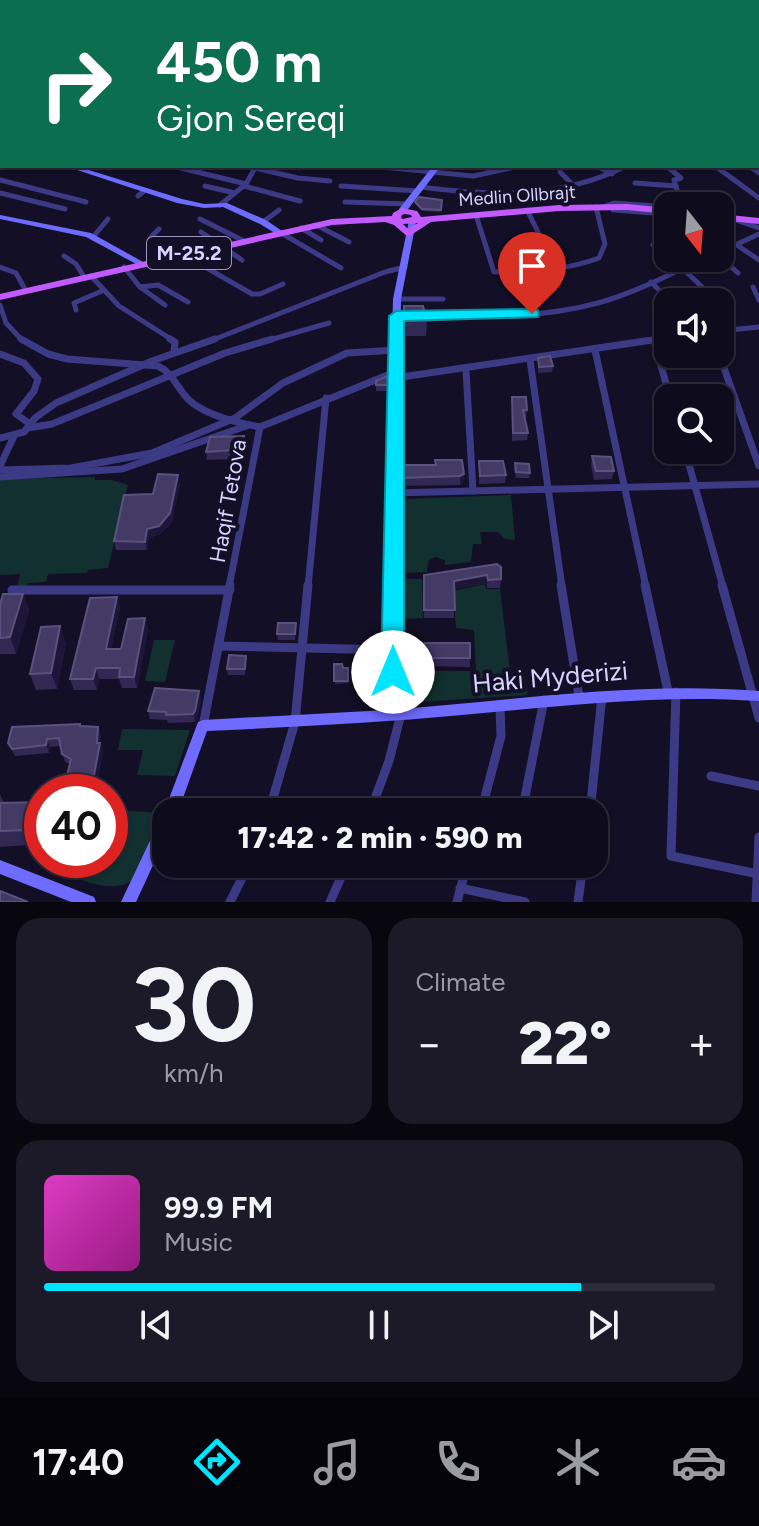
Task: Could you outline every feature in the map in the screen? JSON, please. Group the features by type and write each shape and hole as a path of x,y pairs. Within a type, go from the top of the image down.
{"main road":[{"name":"Medlin Ollbrajt","path":"407,217 600,207 654,210"},
{"path":"382,218 397,223 407,217 418,224 436,217"},
{"name":"M-25.2","path":"0,297 316,225 407,217"},
{"path":"734,219 756,220"}],"street":[{"path":"76,168 141,193 204,206 220,205 263,222 341,268"},
{"path":"181,168 300,201"},
{"path":"220,205 245,185 254,168"},
{"path":"262,168 298,178 330,181"},
{"path":"414,168 480,176 511,168"},
{"path":"601,168 612,174"},
{"path":"341,186 531,191 573,185 622,168"},
{"path":"669,168 681,178 674,180 678,192"},
{"path":"718,168 759,198"},
{"path":"375,798 389,761 397,714 392,650 397,299 405,267 407,217 419,189 434,169"},
{"path":"560,172 573,185"},
{"path":"0,180 86,202"},
{"path":"635,183 676,186"},
{"path":"205,186 235,193"},
{"path":"0,193 65,209"},
{"path":"345,202 407,217"},
{"path":"494,272 589,263 604,252 600,207"},
{"path":"263,222 279,210"},
{"path":"527,210 556,268"},
{"path":"476,215 497,281"},
{"path":"0,217 93,237 141,263"},
{"path":"93,237 108,219"},
{"path":"200,219 244,241"},
{"path":"734,221 759,231"},
{"path":"316,225 349,242"},
{"path":"301,228 321,240"},
{"path":"159,229 151,237 153,240 180,249 254,294 283,284"},
{"path":"734,247 759,231"},
{"path":"201,232 242,260"},
{"path":"737,245 759,260"},
{"path":"64,256 137,322 175,342 174,352"},
{"path":"0,267 16,273 26,291"},
{"path":"124,267 140,287 165,305"},
{"path":"0,438 14,436 56,403 145,364 231,334 397,267 405,267"},
{"path":"734,269 738,273"},
{"path":"396,316 513,316 551,312 601,302 673,272"},
{"path":"686,272 703,288"},
{"path":"651,282 657,288"},
{"path":"140,287 158,285 188,302"},
{"path":"753,287 759,300"},
{"path":"76,310 74,303 102,291"},
{"path":"397,299 443,299"},
{"path":"0,305 4,324 22,341 47,354 112,364 160,366 170,373 192,402 260,427"},
{"path":"0,354 24,363 38,379 34,391 16,414 29,426 52,424 170,373 225,353 329,323"},
{"path":"734,330 759,327"},
{"name":"Haqif Tetova","path":"203,726 260,427 326,398 395,375 466,370 654,340"},
{"path":"14,436 0,468 71,468 118,462 152,453 235,418 283,383 347,353 396,350"},
{"path":"595,350 672,691 671,856 758,874"},
{"path":"530,360 546,489 579,696"},
{"path":"724,368 759,466"},
{"path":"466,370 473,491"},
{"path":"273,798 295,722 326,398"},
{"path":"0,477 122,469 249,425"},
{"path":"689,464 757,696 759,718"},
{"path":"393,493 759,484"},
{"path":"12,590 230,590"},
{"path":"218,646 392,650"},
{"name":"Haki Myderizi","path":"203,726 500,706 602,694 672,691 757,696"},
{"path":"591,798 602,694"},
{"path":"525,798 544,700"},
{"path":"485,798 501,736 500,706"},
{"path":"176,798 203,726"},
{"path":"711,776 759,786"},
{"path":"756,902 759,837"},
{"path":"128,902 152,851"},
{"path":"0,867 89,902"},
{"path":"230,902 242,878"},
{"path":"330,902 341,878"},
{"path":"457,902 463,878"},
{"path":"578,902 581,878"},
{"path":"460,888 525,902"}],"green space":[{"path":"95,477 95,480 112,480 128,485 108,568 88,570 87,573 48,574 46,582 28,583 26,588 17,588 20,574 0,575 0,479"},
{"path":"511,495 515,540 505,539 498,532 480,532 482,544 473,544 471,562 445,565 445,560 435,557 428,561 427,572 405,573 405,499"},
{"path":"405,579 422,579 423,618 405,619"},
{"path":"485,584 486,589 500,589 510,672 525,672 527,695 404,703 404,671 476,671 474,630 456,628 453,591"},
{"path":"154,640 175,640 165,682 145,681"},
{"path":"122,729 190,730 175,776 137,775 143,750 118,750"},
{"path":"128,811 152,812 152,835 131,881 111,886 76,878 128,878"}],"building":[{"path":"419,197 442,200 441,210 422,209 415,202"},
{"path":"404,306 423,306 427,320 404,320"},
{"path":"550,356 553,366 539,367 538,358"},
{"path":"388,376 388,385 376,385 376,381"},
{"path":"512,397 526,397 527,410 523,410 528,433 513,433"},
{"path":"244,436 241,453 233,453 233,450 206,452 210,437"},
{"path":"592,456 611,457 614,471 596,471"},
{"path":"435,460 462,460 464,474 401,478 401,465 436,465"},
{"path":"479,461 503,461 506,475 480,476"},
{"path":"515,463 529,464 530,473 516,472"},
{"path":"158,474 178,475 170,513 159,526 147,529 145,542 114,541 124,495 153,494"},
{"path":"497,564 501,567 501,579 488,580 487,575 454,581 455,610 424,610 424,575"},
{"path":"3,594 23,594 10,637 0,638 0,605"},
{"path":"117,597 106,649 121,649 128,619 145,618 134,677 119,677 120,668 96,668 93,679 70,679 90,598"},
{"path":"278,623 296,623 295,634 277,634"},
{"path":"60,626 51,673 30,674 41,627"},
{"path":"425,643 470,643 470,658 425,658"},
{"path":"229,655 246,656 245,669 227,669"},
{"path":"334,664 348,668 348,681 334,681"},
{"path":"155,688 199,691 195,711 193,714 166,715 166,712 148,711"},
{"path":"80,724 98,727 97,743 100,743 94,774 67,774 71,759 62,754 59,738 47,739 46,745 12,749 8,743 12,727"},
{"path":"24,802 24,830 0,831 0,803"},
{"path":"0,891 28,902 0,902"}],"route":[{"path":"393,672 396,316 532,314"}]}
